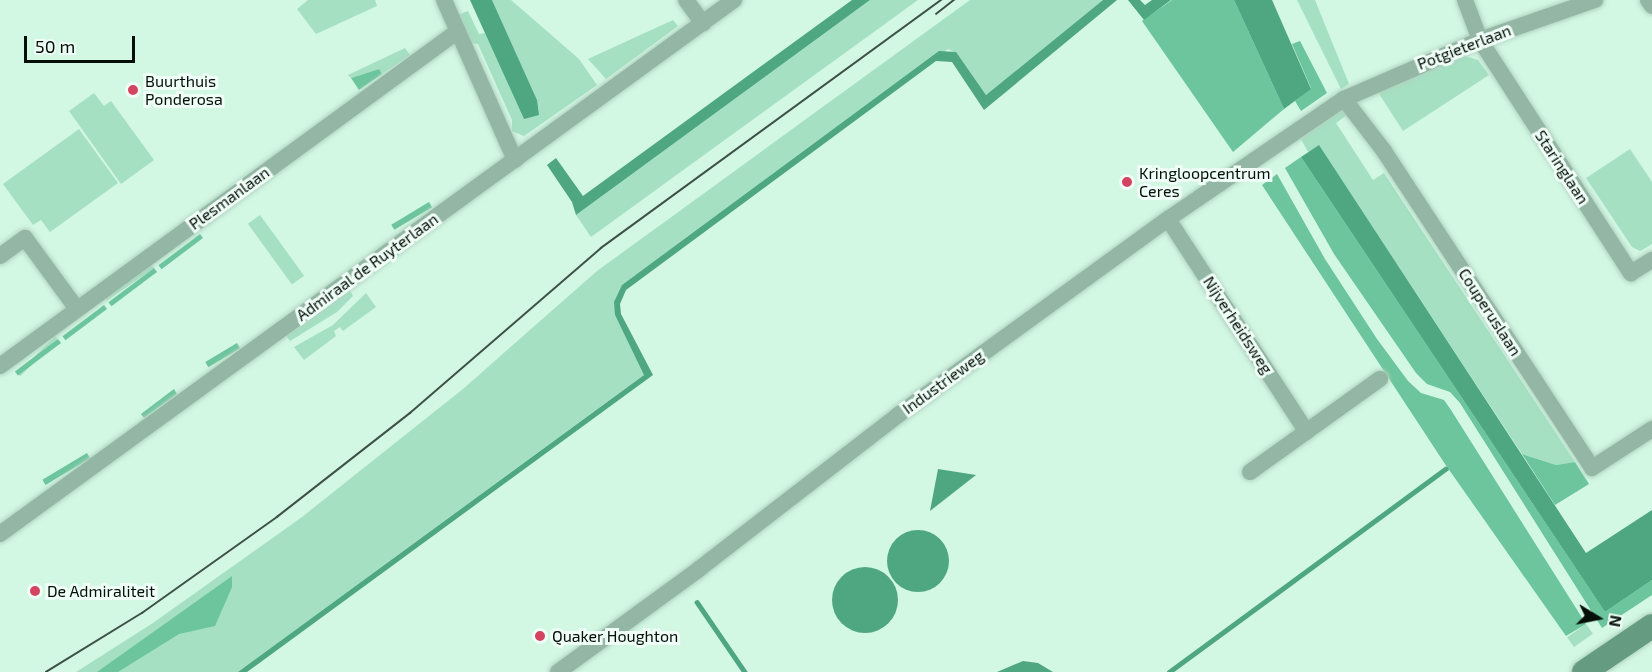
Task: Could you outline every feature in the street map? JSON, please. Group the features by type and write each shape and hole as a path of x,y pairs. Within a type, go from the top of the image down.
{"street":[{"path":"444,0 515,160"},
{"path":"686,0 703,22"},
{"name":"Admiraal de Ruyterlaan","path":"0,534 734,0"},
{"path":"1465,0 1480,40"},
{"name":"Potgieterlaan","path":"1341,101 1480,40 1595,0"},
{"path":"1648,0 1652,6"},
{"name":"Plesmanlaan","path":"0,366 458,31"},
{"name":"Staringlaan","path":"1480,40 1631,273 1652,260"},
{"name":"Industrieweg","path":"558,672 699,569 898,414 1168,219 1341,101"},
{"name":"Couperuslaan","path":"1341,101 1384,151 1592,468 1652,429"},
{"name":"Nijverheidsweg","path":"1168,219 1307,432"},
{"path":"0,256 25,238 77,309"},
{"path":"1251,472 1380,379"},
{"path":"1584,672 1652,626"}],"shaded area":[{"path":"308,0 375,0 377,6 316,34 297,9"},
{"path":"470,0 492,0 537,100 539,115 524,119"},
{"path":"492,0 511,0 579,59 597,85 524,136 512,131 512,120 478,44 471,43 457,15 468,11 479,34 485,33 524,119 537,100"},
{"path":"852,0 870,0 576,215 572,202 547,165 556,158 583,196"},
{"path":"870,0 918,0 591,237 576,215"},
{"path":"970,0 1103,0 986,95 956,53 948,49 622,285 615,315 645,374 238,672 76,672 153,623 302,517 463,389 597,271"},
{"path":"1103,0 1117,0 984,110 952,62 936,61 626,290 620,304 621,314 653,375 247,672 238,672 644,375 615,315 614,302 622,285 939,51 956,52 986,95"},
{"path":"1128,0 1140,0 1145,5 1152,0 1171,0 1144,20"},
{"path":"1172,0 1234,0 1284,109 1233,152 1142,21"},
{"path":"1234,0 1272,0 1311,89 1284,109"},
{"path":"1297,0 1315,0 1349,84 1341,89"},
{"path":"673,20 678,26 606,79 588,59"},
{"path":"1300,41 1327,93 1301,111 1295,101 1311,88 1292,44"},
{"path":"405,48 410,55 382,74 379,69 351,78 348,75"},
{"path":"1465,56 1478,60 1489,75 1403,131 1378,92"},
{"path":"379,69 382,74 359,90 351,78"},
{"path":"94,93 104,106 111,101 154,160 121,184 69,111"},
{"path":"1343,109 1351,112 1336,123 1373,180 1384,173 1575,462 1556,465 1522,454 1319,146 1308,152 1301,139"},
{"path":"79,129 118,183 50,232 41,220 33,225 3,184"},
{"path":"1319,145 1586,553 1652,510 1652,580 1605,612 1301,157"},
{"path":"1630,149 1652,182 1652,244 1640,251 1632,247 1586,178"},
{"path":"1301,157 1605,612 1652,580 1652,595 1602,628 1460,403 1450,392 1427,384 1416,373 1334,254 1285,168"},
{"path":"1277,174 1325,259 1377,339 1408,381 1421,393 1444,400 1586,624 1566,636 1445,464 1262,185"},
{"path":"429,202 432,207 394,230 391,225"},
{"path":"260,215 304,276 292,284 248,224"},
{"path":"200,234 203,238 161,269 158,265"},
{"path":"152,265 154,268 107,300 105,297"},
{"path":"154,268 157,272 111,306 108,302"},
{"path":"349,289 353,296 337,312 290,341 285,334"},
{"path":"366,293 376,307 343,331 340,327 334,331 336,336 304,360 294,347 333,325"},
{"path":"104,305 107,309 65,340 62,336"},
{"path":"55,336 58,339 20,376 18,373"},
{"path":"58,339 61,343 18,375 15,371"},
{"path":"237,343 240,348 208,367 205,362"},
{"path":"174,389 177,394 144,418 141,414"},
{"path":"87,453 90,458 46,485 42,480"},
{"path":"1522,454 1556,465 1575,462 1589,484 1555,505"},
{"path":"938,469 976,475 930,511"},
{"path":"918,530 930,532 940,539 947,549 949,561 947,573 940,583 930,590 918,592 906,590 896,583 889,573 887,561 889,549 896,539 906,532"},
{"path":"859,567 871,567 883,572 893,582 898,600 896,613 883,628 871,633 859,633 847,628 837,618 832,606 832,594 837,582 847,572"},
{"path":"232,576 232,587 215,626 179,634 118,672 97,672"},
{"path":"1586,624 1593,634 1574,647 1567,637"},
{"path":"1023,661 1038,663 1053,672 997,672"}],"waterway":[{"path":"1169,672 1445,469"},
{"path":"697,602 745,672"}],"tram line":[{"path":"46,672 142,613 277,517 410,413 601,248 941,0"},
{"path":"936,14 954,0"}],"place":[{"name":"Buurthuis Ponderosa","path":"133,90"},
{"name":"Kringloopcentrum Ceres","path":"1127,182"},
{"name":"De Admiraliteit","path":"35,591"},
{"name":"Quaker Houghton","path":"540,636"}]}
